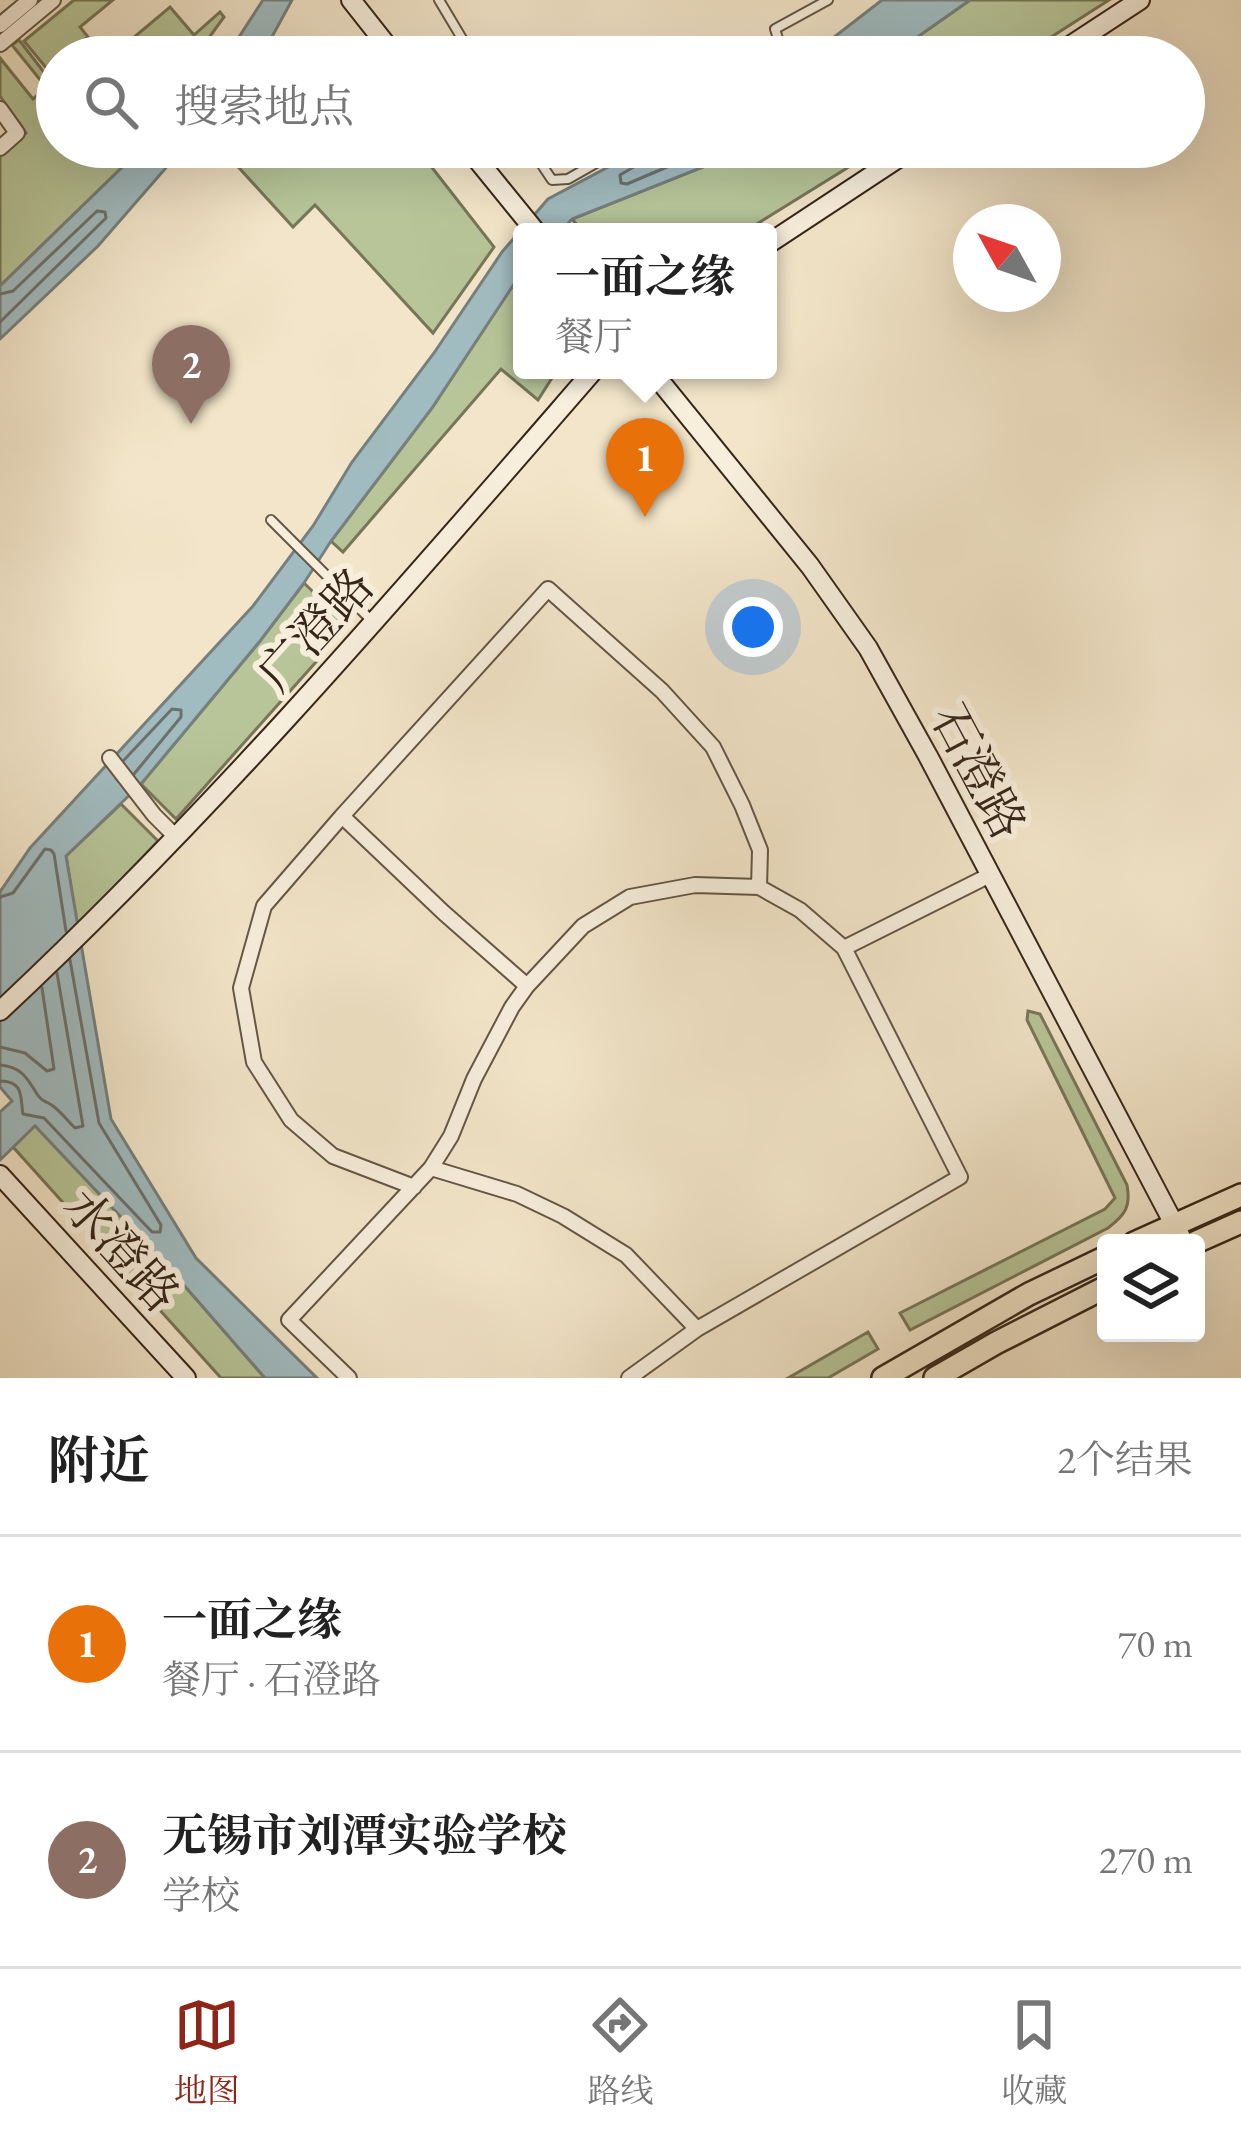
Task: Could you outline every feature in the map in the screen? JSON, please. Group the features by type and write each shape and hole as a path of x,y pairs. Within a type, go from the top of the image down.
{"main road":[{"path":"1179,1233 1241,1195"},
{"path":"1205,1238 1241,1222"},
{"path":"883,1378 1029,1294 1097,1261"},
{"path":"935,1378 1097,1292"}],"street":[{"path":"0,25 30,0"},
{"path":"0,44 53,0"},
{"path":"351,0 379,36"},
{"path":"1085,36 1140,0"},
{"path":"0,148 17,133 1,113"},
{"path":"484,168 528,223"},
{"path":"777,238 884,168"},
{"name":"广澄路","path":"0,1011 176,837 374,623 586,379"},
{"name":"石澄路","path":"657,379 810,566 868,648 1179,1233"},
{"path":"414,1186 333,1156 291,1120 254,1062 241,988 264,906 548,589 662,691 713,747 760,850 759,887"},
{"path":"110,758 176,837"},
{"path":"341,816 527,986"},
{"path":"844,948 990,874"},
{"path":"349,1378 290,1320 431,1168 452,1136 474,1079 527,986 583,926 630,897 695,885 759,887 800,910 844,948 960,1177 697,1329 629,1378"},
{"path":"431,1168 517,1194 563,1216 626,1255 697,1329"},
{"name":"水澄路","path":"0,1175 186,1378"}],"lane":[{"path":"439,0 460,36"},
{"path":"778,36 776,29 828,0"},
{"path":"544,168 552,180 568,179 587,168"},
{"path":"271,520 374,623"}],"green space":[{"path":"74,0 113,0 80,27 87,36 36,36 36,56 24,41"},
{"path":"970,0 1109,0 1053,36 919,36"},
{"path":"170,7 194,35 220,12 224,17 210,36 135,36"},
{"path":"19,40 36,62 36,75 12,45"},
{"path":"0,58 33,99 36,96 36,168 121,168 0,286 0,156 26,133 0,96"},
{"path":"239,168 432,168 494,247 433,333 315,205 293,227"},
{"path":"700,168 847,168 759,223 575,223 572,219"},
{"path":"513,285 513,379 551,379 538,400 501,369 343,552 331,541 432,408"},
{"path":"304,583 348,626 176,819 141,784"},
{"path":"121,804 158,841 77,926 66,856"},
{"path":"1028,1011 1040,1014 1127,1185 1125,1210 1108,1228 910,1330 900,1313 1105,1209 1115,1198 1027,1020"},
{"path":"35,1125 265,1378 221,1378 13,1147"},
{"path":"868,1332 878,1349 828,1378 788,1378"}],"water":[{"path":"263,0 292,0 272,36 240,36"},
{"path":"882,0 970,0 919,36 836,36"},
{"path":"121,168 166,168 98,246 0,339 0,286"},
{"path":"606,168 700,168 568,223 527,223 548,199"},
{"path":"513,239 513,286 432,408 260,641 141,784 66,856 111,1119 196,1258 317,1378 265,1378 35,1126 0,1160 0,1112 12,1101 0,1087 0,892 30,848 253,606"}],"place":[{"name":"无锡市刘潭实验学校","path":"191,424"},
{"name":"一面之缘","path":"645,517"}]}
